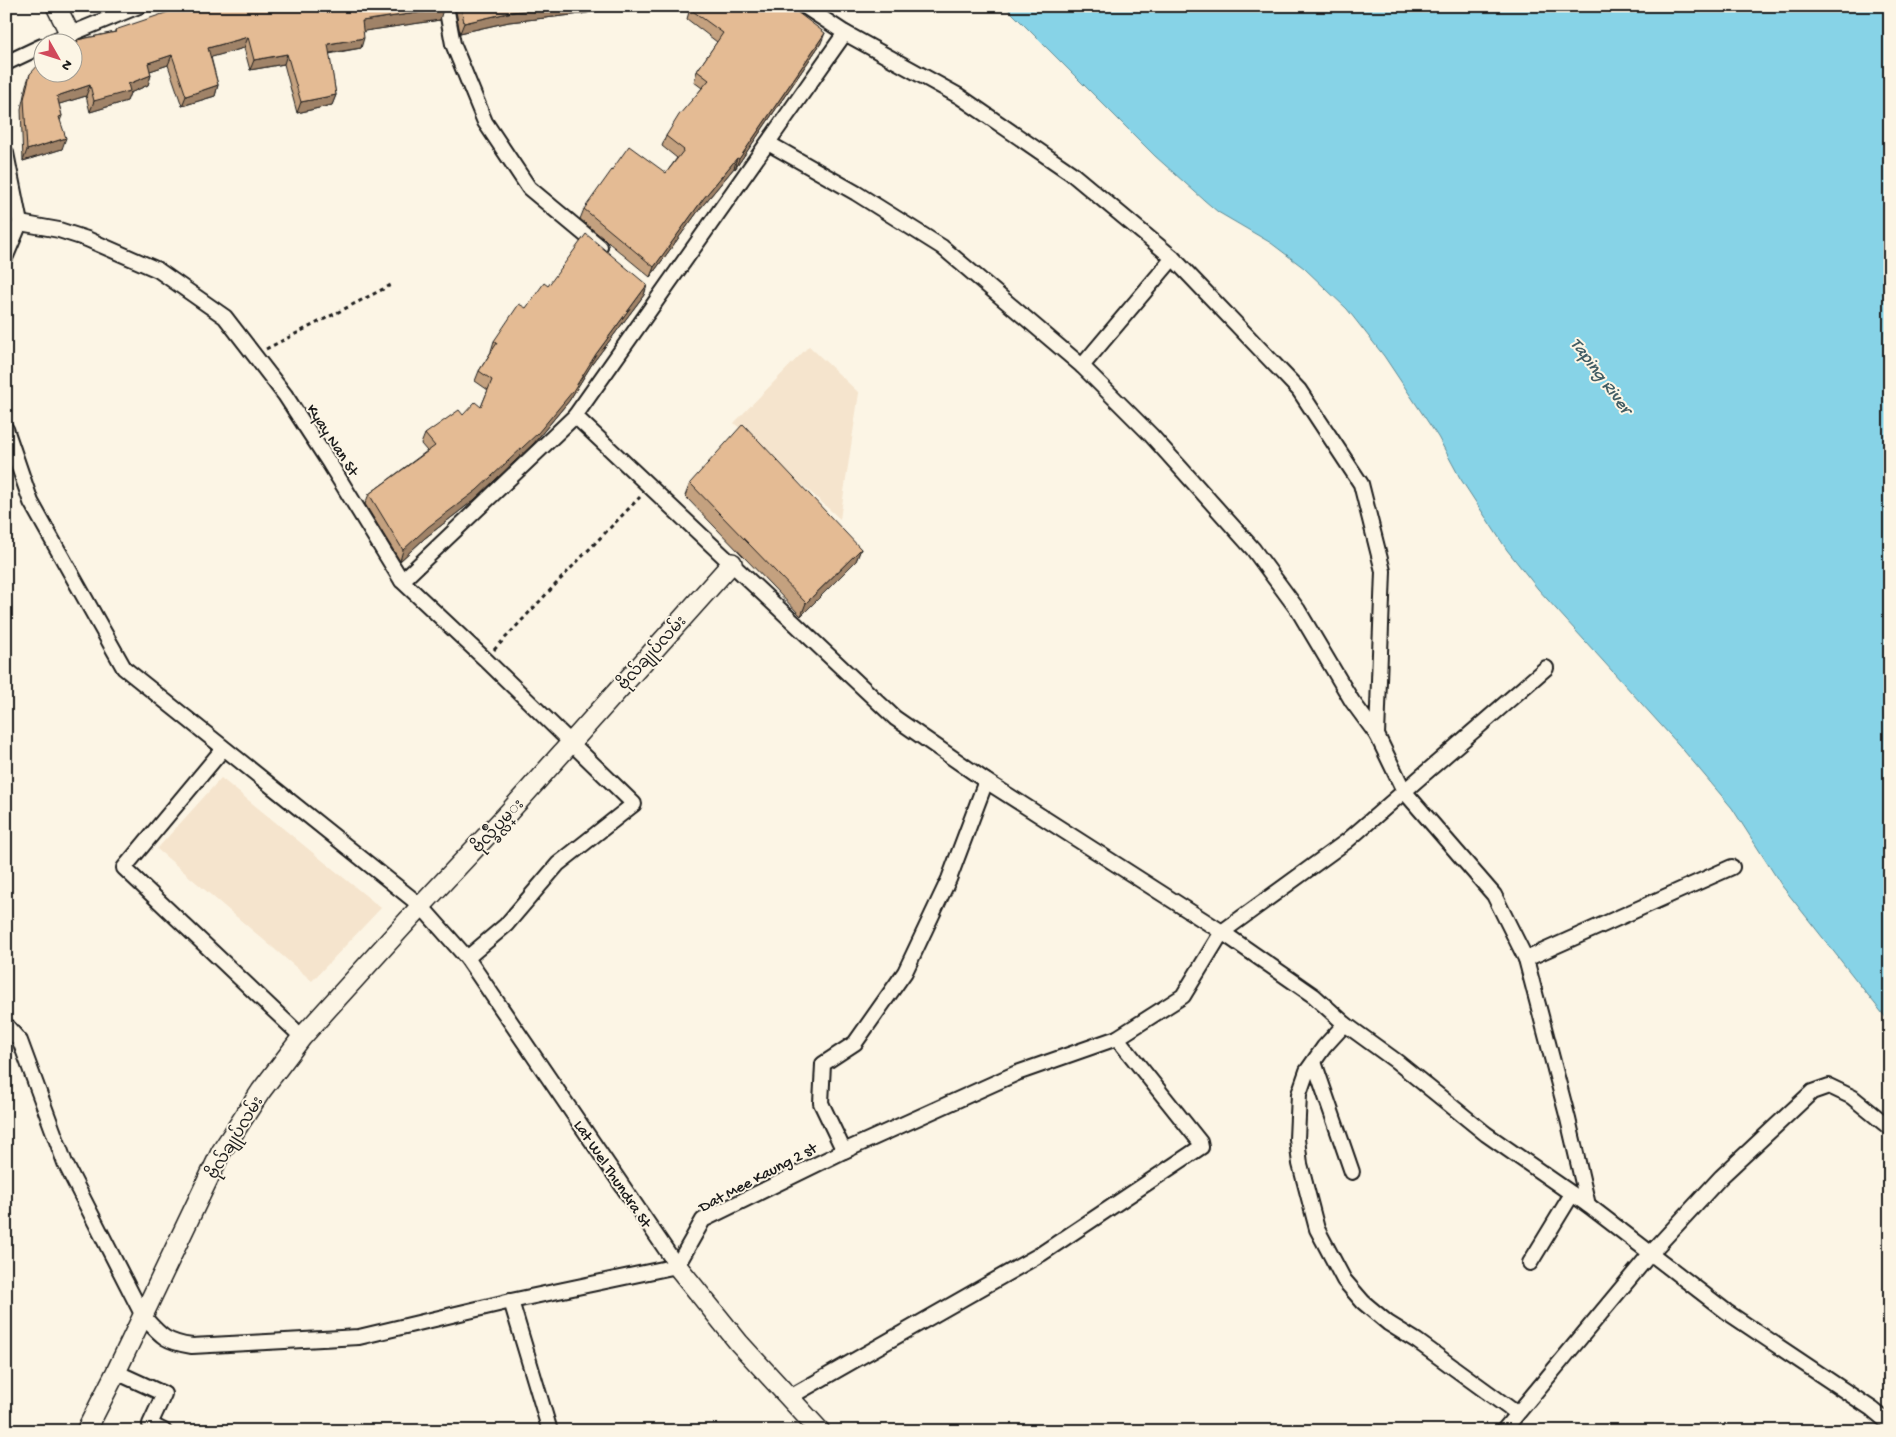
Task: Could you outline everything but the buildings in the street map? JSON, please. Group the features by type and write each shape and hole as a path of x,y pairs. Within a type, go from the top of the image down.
{"street":[{"path":"56,6 69,32"},
{"path":"75,32 139,6"},
{"path":"446,6 453,44 485,122 530,188 613,258"},
{"path":"804,6 845,33 959,96 1071,173 1173,258 1298,390 1361,484 1383,571 1377,735"},
{"path":"402,581 575,416 655,293 768,143 845,33"},
{"path":"6,63 32,51"},
{"path":"768,143 856,193 942,247 1082,366 1151,435 1253,548 1298,610 1352,701 1377,735 1404,791 1494,895 1526,959 1568,1119 1588,1205"},
{"path":"6,153 20,223 6,256"},
{"name":"Kyay Nan St","path":"20,223 59,230 87,239 158,270 225,317 285,395 402,581 634,804 558,864 506,925 466,958"},
{"path":"1082,366 1173,258"},
{"path":"575,416 649,488 732,563 895,718 986,781 1222,932 1314,996 1345,1024 1396,1061 1486,1134 1588,1205 1727,1312 1872,1409 1890,1424"},
{"name":"Lat Wel Thundra St","path":"6,429 31,502 124,668 421,906 466,958 677,1266 739,1343 820,1431"},
{"name":"ဗိုလ်ချုပ်လမ်း","path":"571,742 732,563"},
{"path":"1222,932 1346,841 1546,668"},
{"name":"ဗိုလ္ခ်ဳပ္လမ္း","path":"421,906 571,742"},
{"path":"223,749 124,868 302,1037"},
{"path":"844,1151 821,1103 823,1064 855,1043 904,972 949,880 986,781"},
{"path":"1526,959 1732,867"},
{"name":"ဗိုလ်ချုပ်လမ်း","path":"86,1431 221,1152 261,1091 302,1037 421,906"},
{"name":"Dat Mee Kaung 2 st","path":"677,1266 704,1220 844,1151 1017,1073 1116,1038 1183,996 1222,932"},
{"path":"1345,1024 1307,1071 1300,1094 1297,1139 1300,1164 1317,1229 1344,1280 1363,1302 1388,1323 1417,1341 1516,1413"},
{"path":"6,1025 20,1041 66,1164 143,1316 162,1337 178,1344 192,1346 359,1337 511,1301 677,1266"},
{"path":"790,1397 1041,1254 1201,1147 1200,1142 1116,1038"},
{"path":"1314,1062 1352,1172"},
{"path":"1503,1431 1650,1254 1721,1177 1812,1092 1829,1086 1852,1097 1890,1128"},
{"path":"1530,1263 1572,1194"},
{"path":"511,1301 550,1431"},
{"path":"116,1372 164,1394 150,1424 164,1431"}],"path":[{"path":"255,355 391,285"},
{"path":"486,660 570,568 649,488"}],"shaded area":[{"path":"809,346 859,393 840,519 734,423"},
{"path":"221,778 381,908 312,981 157,849"}],"water":[{"name":"Taping River","path":"1005,6 1890,6 1890,1023 1782,886 1732,808 1679,745 1538,589 1507,550 1460,478 1438,437 1384,356 1347,309 1304,268 1271,243 1218,212 1204,200 1155,156"}]}
